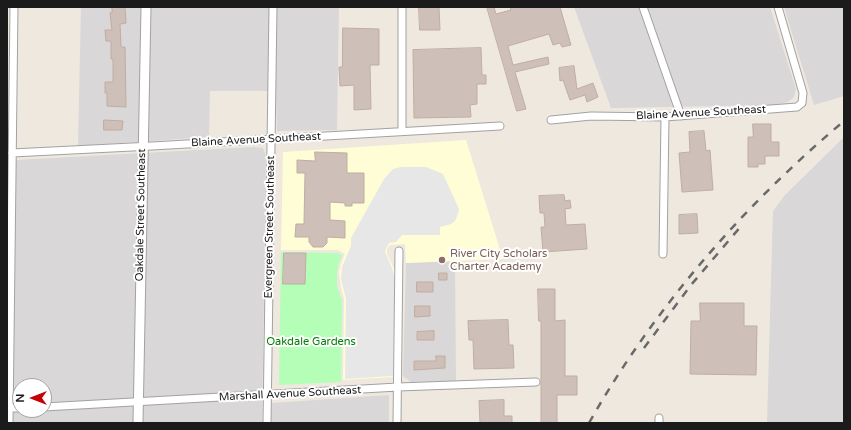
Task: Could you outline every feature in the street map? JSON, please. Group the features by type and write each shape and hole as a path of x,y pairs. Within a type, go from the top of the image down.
{"street":[{"path":"9,423 9,274 12,153 10,79 14,7"},
{"name":"Oakdale Street Southeast","path":"138,423 142,147 146,7"},
{"name":"Evergreen Street Southeast","path":"267,423 273,7"},
{"path":"402,7 402,132"},
{"path":"643,7 682,116"},
{"name":"Blaine Avenue Southeast","path":"551,120 591,116 665,117 793,108 800,106 802,103 803,93 778,7"},
{"path":"663,254 665,117"},
{"name":"Blaine Avenue Southeast","path":"12,153 500,126"},
{"path":"397,423 399,251"},
{"name":"Marshall Avenue Southeast","path":"52,406 398,387 536,382"}],"shaded area":[{"path":"81,7 339,7 337,130 277,131 276,91 210,91 209,137 78,146"},
{"path":"574,7 770,7 796,89 794,97 788,102 775,105 611,108"},
{"path":"784,7 844,7 844,96 814,105"},
{"path":"844,137 844,423 767,423 773,211 785,195"},
{"name":"River City Scholars Charter Academy","path":"466,140 503,259 406,263 405,244 390,245 387,249 387,254 396,273 395,377 343,380 344,299 339,272 345,254 338,250 281,250 283,152"},
{"path":"253,147 263,148 266,156 262,423 12,423 12,418 52,418 52,378 13,378 16,160"},
{"path":"401,167 426,167 443,174 459,209 458,214 455,221 451,224 440,227 440,235 402,235 396,242 389,243 385,251 395,279 393,376 345,379 346,299 341,279 342,267 351,246 351,238 384,179 393,169"},
{"path":"455,261 456,381 411,382 403,376 406,263"},
{"path":"389,395 389,423 271,423 272,403"}],"green space":[{"name":"Oakdale Gardens","path":"281,252 337,253 342,255 338,265 337,274 337,286 342,301 341,382 279,385"}],"building":[{"path":"112,7 125,7 126,23 120,24 121,47 125,47 126,107 107,106 107,93 105,93 105,82 113,82 111,41 106,41 105,30 112,30 110,13 112,12"},
{"path":"419,7 439,7 440,30 420,30"},
{"path":"487,7 494,7 496,14 511,10 510,7 560,7 571,45 562,47 560,43 553,45 549,34 508,46 513,65 548,57 549,64 515,72 526,109 517,111"},
{"path":"343,28 379,29 379,65 370,65 371,109 354,110 354,85 340,86 339,67 342,67"},
{"path":"481,48 482,75 486,75 486,84 477,84 477,104 470,105 471,117 414,118 413,50"},
{"path":"574,66 577,89 593,83 598,97 587,102 585,95 570,100 563,80 560,81 559,68"},
{"path":"104,120 123,121 122,130 104,130"},
{"path":"753,124 771,124 771,142 779,142 779,156 765,156 765,164 758,164 758,167 748,167 748,137 753,137"},
{"path":"704,131 706,151 710,150 713,190 682,192 679,153 690,152 689,132"},
{"path":"315,152 347,153 347,173 364,173 364,203 352,203 352,206 345,206 345,203 330,202 330,220 345,221 345,238 327,237 327,243 323,247 313,247 309,242 309,237 295,237 296,224 304,224 305,173 297,173 297,160 315,161"},
{"path":"564,195 565,201 570,200 571,208 565,209 566,225 585,224 587,249 543,252 541,227 545,227 544,213 540,213 539,196"},
{"path":"697,214 698,233 679,234 679,215"},
{"path":"284,253 306,253 305,284 283,284"},
{"path":"439,273 447,273 447,280 439,280"},
{"path":"417,282 433,282 433,292 417,292"},
{"path":"538,289 555,289 555,321 565,320 565,376 577,376 577,395 557,395 557,423 541,423 541,321 539,321"},
{"path":"700,303 744,303 744,326 757,326 756,375 690,374 691,321 700,321"},
{"path":"415,306 430,306 430,316 415,317"},
{"path":"508,320 509,345 513,345 514,368 474,369 473,340 469,340 468,321"},
{"path":"434,331 434,340 417,340 417,332"},
{"path":"436,356 445,356 445,368 414,370 414,361 436,361"},
{"path":"504,400 504,416 512,416 512,423 480,423 479,401"}],"railway":[{"path":"589,423 614,380 642,339 703,261 771,188 844,121"},
{"path":"644,348 691,285 742,225"}],"place":[{"name":"River City Scholars Charter Academy","path":"442,260"}]}
